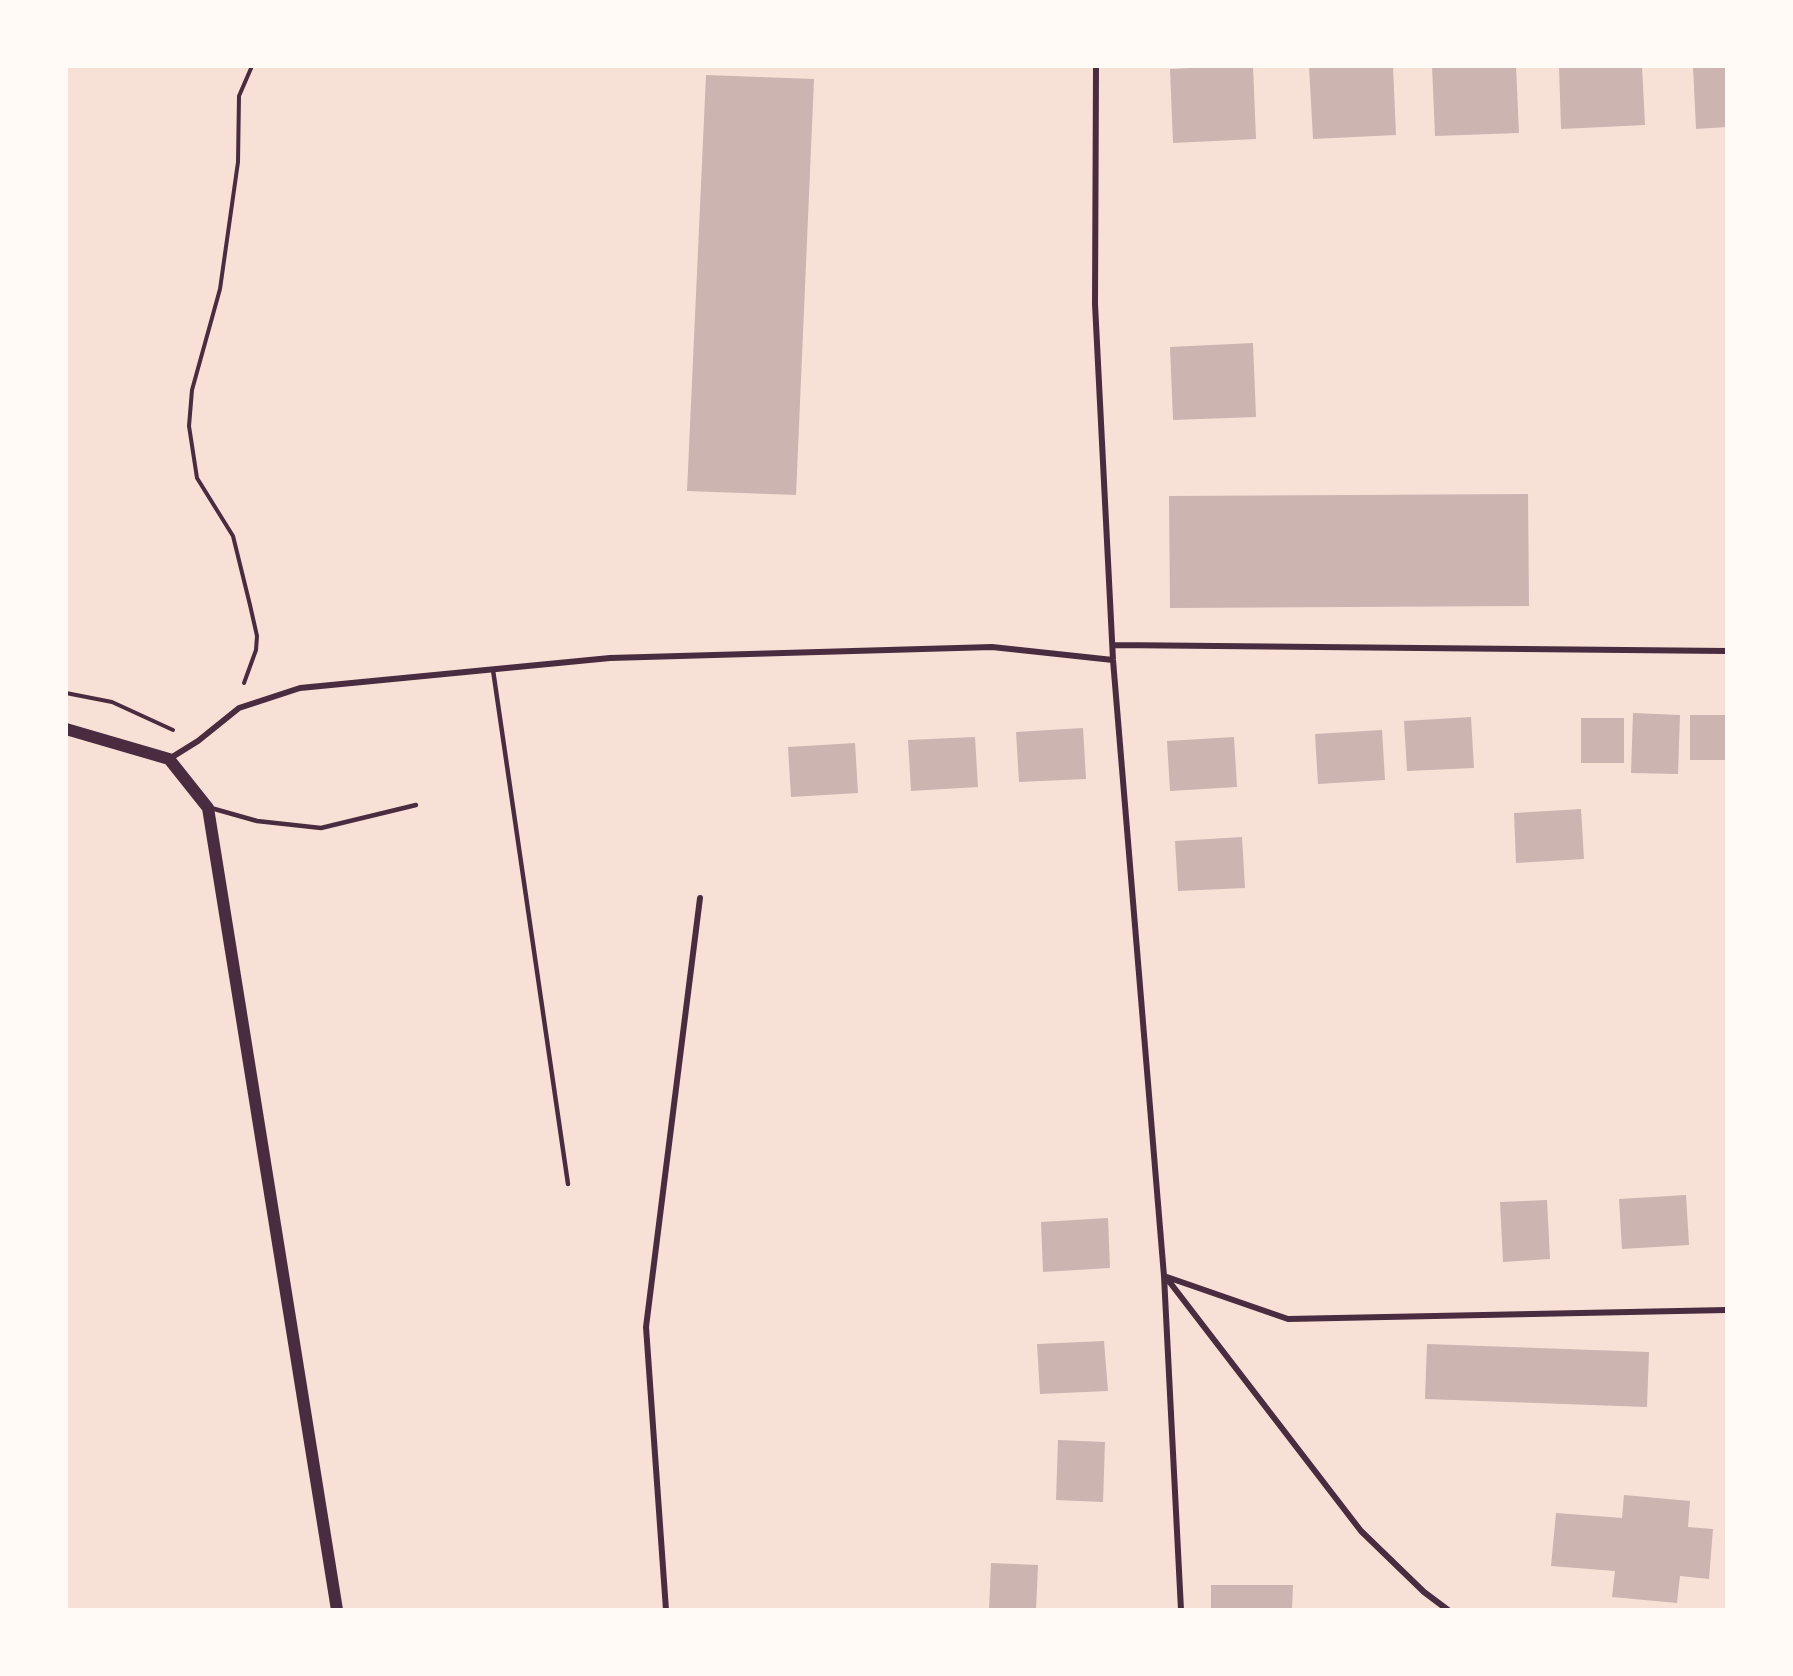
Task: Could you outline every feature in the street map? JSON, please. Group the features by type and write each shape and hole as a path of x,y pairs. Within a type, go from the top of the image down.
{"main road":[{"path":"66,729 169,759 208,808 337,1610"}],"street":[{"path":"1096,66 1095,304 1113,660 1164,1276 1181,1610"},
{"path":"1114,645 1727,651"},
{"path":"169,759 198,741 239,708 300,688 610,658 992,647 1113,660"},
{"path":"666,1610 646,1327 700,898"},
{"path":"1164,1276 1288,1319 1727,1310"},
{"path":"1164,1276 1361,1531 1424,1592 1448,1610"}],"lane":[{"path":"494,670 568,1184"},
{"path":"208,808 257,821 321,828 416,805"}],"path":[{"path":"239,708 243,687 256,650 257,636 233,536 197,478 189,426 192,390 220,289 238,162 239,96 252,66"},
{"path":"66,693 112,702 198,741"}],"building":[{"path":"1253,66 1256,139 1173,143 1170,69"},
{"path":"1309,66 1393,66 1396,135 1313,139"},
{"path":"1432,66 1516,66 1519,133 1435,136"},
{"path":"1559,66 1642,66 1645,125 1561,129"},
{"path":"1693,66 1727,66 1727,127 1696,129"},
{"path":"706,75 814,79 796,495 687,491"},
{"path":"1253,343 1256,417 1173,420 1170,347"},
{"path":"1528,494 1529,606 1170,608 1169,496"},
{"path":"1633,713 1680,715 1678,774 1631,773"},
{"path":"1690,715 1727,715 1727,760 1690,760"},
{"path":"1471,717 1474,768 1407,771 1404,721"},
{"path":"1581,718 1624,718 1624,763 1581,763"},
{"path":"1083,728 1086,779 1019,782 1016,732"},
{"path":"1382,730 1385,780 1318,784 1315,734"},
{"path":"975,737 978,787 911,791 908,740"},
{"path":"1234,737 1237,787 1170,791 1167,741"},
{"path":"855,743 858,793 791,797 788,747"},
{"path":"1581,809 1584,859 1516,863 1514,813"},
{"path":"1242,837 1245,888 1178,891 1175,841"},
{"path":"1686,1195 1689,1245 1622,1249 1619,1199"},
{"path":"1547,1200 1550,1259 1503,1262 1500,1202"},
{"path":"1108,1218 1110,1268 1043,1272 1041,1222"},
{"path":"1104,1341 1108,1391 1040,1394 1037,1344"},
{"path":"1427,1344 1649,1352 1647,1407 1425,1399"},
{"path":"1058,1440 1105,1442 1103,1502 1056,1500"},
{"path":"1624,1495 1690,1501 1688,1527 1713,1529 1709,1579 1680,1576 1677,1603 1612,1597 1615,1571 1551,1566 1556,1513 1622,1518"},
{"path":"991,1563 1038,1565 1036,1610 989,1610"},
{"path":"1211,1585 1293,1585 1292,1610 1211,1610"}]}
